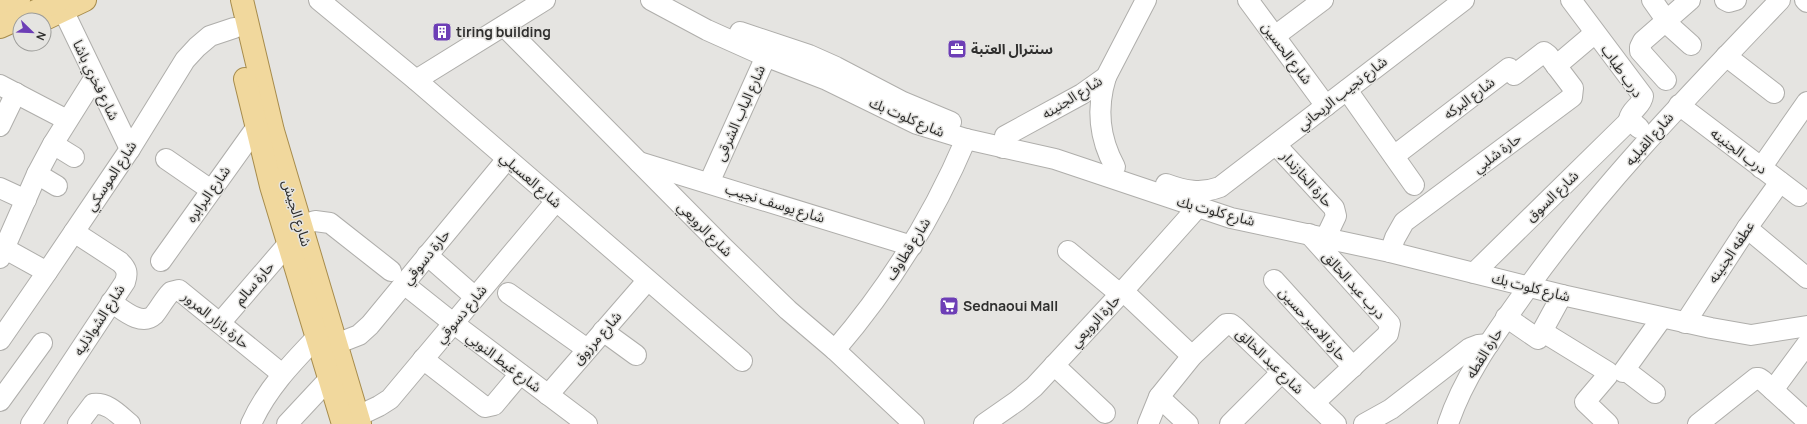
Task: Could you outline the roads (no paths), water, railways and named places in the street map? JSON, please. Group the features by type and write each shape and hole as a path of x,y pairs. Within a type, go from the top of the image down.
{"main road":[{"path":"0,9 19,0"},
{"path":"0,27 61,5 85,0"},
{"name":"شارع الجيش","path":"228,0 256,128 288,244 326,341 354,421"},
{"name":"شارع الجيش","path":"242,0 268,111 301,225 326,341 329,379 354,421"},
{"path":"52,12 61,5"},
{"path":"0,40 12,35"}],"street":[{"name":"شارع العسيلي","path":"319,0 416,80 742,361"},
{"path":"416,80 546,0"},
{"name":"شارع كلوت بك","path":"651,0 707,30 768,49 809,55 927,113 981,131 1004,142 1197,208 1232,218 1390,252 1562,295 1685,323 1750,335 1807,326"},
{"name":"شارع كلوت بك","path":"671,0 827,80 917,124 966,139 1052,146 1186,191 1203,192 1220,187"},
{"name":"شارع الجنينه","path":"1004,142 1082,94 1106,77 1146,0"},
{"name":"شارع الحسين","path":"1248,0 1326,106"},
{"path":"1275,36 1323,0"},
{"name":"شارع نجيب الريحاني","path":"1220,187 1464,0"},
{"name":"درب طباب","path":"1571,0 1643,96 1642,102 1630,116 1630,120 1650,137"},
{"path":"1652,0 1671,27 1691,45"},
{"path":"1666,80 1640,50 1640,47 1643,42 1690,0"},
{"path":"1724,0 1729,2 1736,0"},
{"name":"شارع القبليه","path":"1529,287 1557,247 1650,137 1780,0"},
{"name":"شارع فخري باشا","path":"61,5 130,149"},
{"name":"شارع الرويعي","path":"504,26 637,161 788,310 835,350 914,424"},
{"name":"شارع الموسكي","path":"0,340 130,149 191,53 210,36 234,28"},
{"path":"1550,59 1595,33"},
{"name":"شارع الباب الشرقى","path":"709,183 768,49"},
{"path":"1726,56 1774,93"},
{"name":"شارع البركه","path":"1394,156 1509,68 1514,75 1550,59"},
{"name":"حارة شلبي","path":"1390,252 1395,238 1404,222 1572,97 1572,88 1550,59"},
{"path":"47,272 2,251 37,174 53,144 95,77"},
{"path":"1106,77 1100,103 1099,116 1104,143 1115,167"},
{"path":"0,126 8,89 67,120"},
{"path":"1347,90 1414,185"},
{"path":"1761,168 1807,102"},
{"name":"درب الجنينه","path":"1679,105 1799,196"},
{"name":"شارع السوق","path":"1474,273 1630,120"},
{"name":"شارع البرابره","path":"161,261 256,128"},
{"name":"شارع قطاوف","path":"835,350 876,300 912,246 941,193 966,139"},
{"path":"53,144 74,157"},
{"name":"حارة الخازندار","path":"1276,145 1334,208 1336,216 1318,236"},
{"path":"166,159 211,190"},
{"name":"حارة دسوقي","path":"326,341 359,335 370,325 398,277 427,255 507,159"},
{"name":"شارع يوسف نجيب","path":"637,161 912,246"},
{"path":"37,174 57,186"},
{"name":"عطفه الجنينه","path":"1685,323 1747,228 1780,182"},
{"path":"1220,187 1232,204 1248,218 1258,223"},
{"path":"0,188 26,200"},
{"name":"شارع دسوقي","path":"354,421 390,399 556,201"},
{"name":"حارة الرويعي","path":"984,424 1029,392 1122,292 1197,208"},
{"name":"شارع غيط النوبي","path":"301,225 315,221 330,223 336,226 453,323 586,424"},
{"path":"1747,228 1807,277"},
{"name":"شارع الشواذليه","path":"31,424 128,275 126,267 74,232"},
{"name":"درب عبد الخالق","path":"1314,403 1388,334 1390,324 1318,236"},
{"name":"حارة سالم","path":"220,323 288,244"},
{"path":"1068,251 1122,292 1192,356"},
{"path":"427,255 475,297"},
{"name":"شارع مرزوق","path":"548,395 647,280"},
{"name":"حارة الامير حسين","path":"1274,280 1353,367"},
{"name":"حارة القطه","path":"1448,424 1461,390 1506,317 1529,287"},
{"name":"حارة بازار المرور","path":"111,302 136,317 148,319 153,315 171,292 179,290 282,374"},
{"path":"508,293 587,349"},
{"path":"1506,317 1538,339 1562,295"},
{"path":"1608,424 1585,404 1586,399 1619,372 1662,318"},
{"name":"شارع عبد الخالق","path":"1148,424 1159,397 1192,356 1226,324 1231,324 1336,424"},
{"path":"604,331 636,355"},
{"path":"1543,332 1608,372 1619,372 1655,392"},
{"path":"250,424 282,374 326,341"},
{"path":"0,401 42,343"},
{"path":"1364,424 1391,409 1470,348 1478,345 1489,344"},
{"path":"1773,390 1807,344"},
{"path":"423,359 486,407 494,405 520,374"},
{"path":"1054,365 1104,413"},
{"path":"1230,424 1282,372"},
{"path":"1698,424 1756,378 1759,378 1807,421"},
{"path":"287,424 329,379"},
{"path":"1159,397 1188,424"},
{"path":"78,424 93,404 101,403 130,424"}],"place":[{"name":"tiring building","path":"442,32"},
{"name":"سنترال العتبة","path":"957,49"},
{"name":"Sednaoui Mall","path":"949,306"}]}
